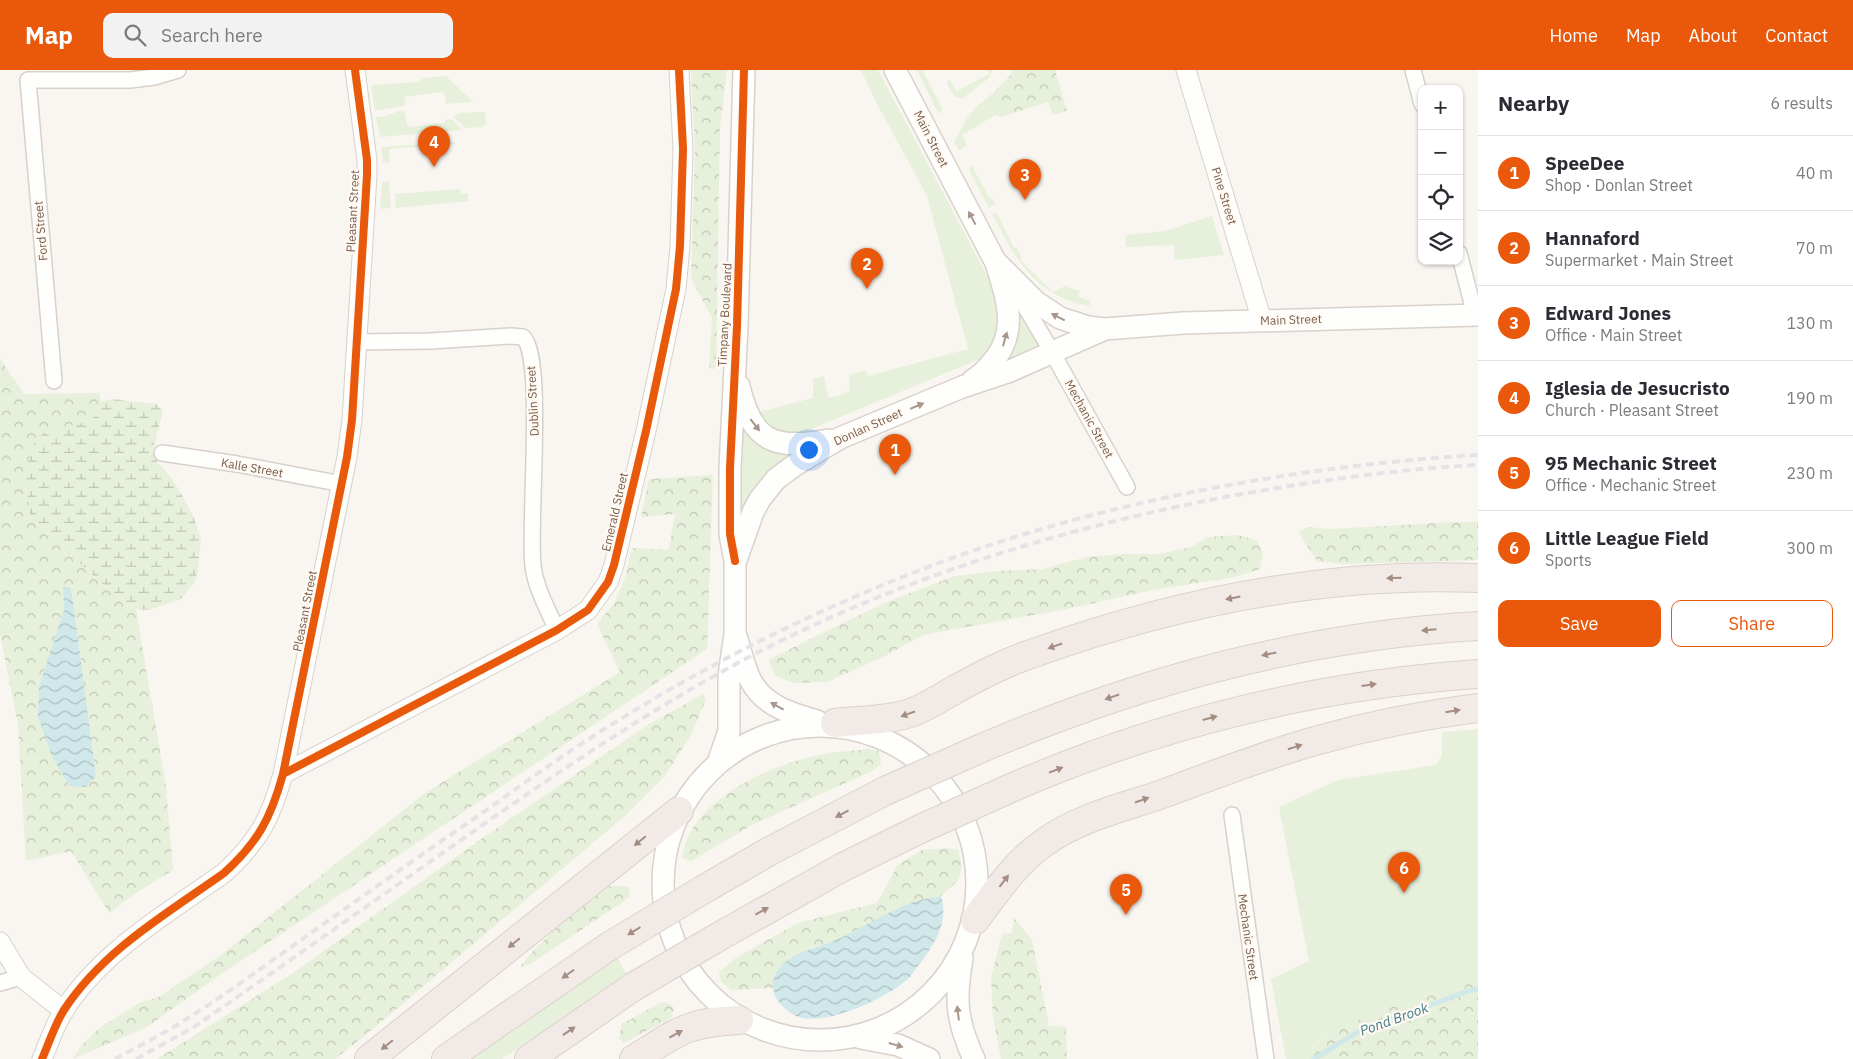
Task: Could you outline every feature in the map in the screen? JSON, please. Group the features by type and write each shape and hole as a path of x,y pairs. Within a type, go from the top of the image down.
{"highway":[{"path":"828,723 888,718 913,712 985,673 1030,654 1073,639 1194,607 1248,595 1338,582 1397,578 1478,578"},
{"path":"446,1059 608,947 768,852 885,791 1034,726 1102,701 1189,673 1235,661 1329,642 1389,634 1478,626"},
{"path":"529,1059 633,987 843,867 918,830 1038,776 1146,737 1242,709 1338,689 1386,682 1478,674"},
{"path":"975,920 1009,875 1027,856 1048,840 1109,811 1167,792 1218,772 1316,740 1417,717 1478,708"},
{"path":"369,1059 679,811"},
{"path":"634,1059 673,1035 692,1027 711,1022 739,1020"}],"main road":[{"name":"Timpany Boulevard","path":"718,763 728,731 729,676 735,634 735,561 730,534 730,468 737,326 744,70"},
{"name":"Main Street","path":"895,70 995,261 1036,302 1051,313 1070,322 1105,329 1262,321 1477,315"},
{"path":"962,387 985,371 1006,340 1008,306 995,261"},
{"name":"Main Street","path":"1052,352 1105,329"},
{"name":"Donlan Street","path":"735,561 753,512 770,485 795,465 840,438 962,387 1010,371 1052,352"},
{"path":"734,363 744,404 752,424 765,436 772,440 792,445 840,438"},
{"name":"Timpany Boulevard","path":"735,634 752,682 766,699 792,714 863,730 901,748 914,757 947,791 956,804 967,827 973,849 977,880 975,920 964,950"},
{"path":"828,723 786,729 758,739 735,751 718,763 689,796 679,811 670,839 663,875 664,898 669,924 677,948 691,973 703,988 739,1020 776,1035 802,1041 816,1042 861,1038 898,1045 929,1059"},
{"path":"861,1038 901,1017 927,999 947,976 964,950"},
{"path":"964,950 957,995 958,1015 963,1035 974,1059"}],"street":[{"name":"Ford Street","path":"54,381 28,80 130,80 154,77 178,70"},
{"name":"Pleasant Street","path":"42,1059 64,1011 84,984 117,951 224,873 239,859 261,832 276,800 283,774 342,484 352,420 367,175 367,160 355,70"},
{"name":"Emerald Street","path":"283,774 557,630 588,610 608,582 614,565 646,431 671,315 678,268 684,149 679,70"},
{"name":"Pine Street","path":"1186,70 1262,321"},
{"path":"1413,70 1418,89"},
{"name":"Main Street","path":"995,261 1025,305 1052,352"},
{"path":"1462,265 1477,315"},
{"name":"Dublin Street","path":"357,342 430,341 512,336 523,337 527,340 530,350 535,397 532,514 534,566 538,585 557,630"},
{"name":"Mechanic Street","path":"1052,352 1127,487"},
{"name":"Kalle Street","path":"162,454 237,464 342,484"},
{"name":"Mechanic Street","path":"1232,815 1266,1059"},
{"path":"0,942 20,977 64,1011"},
{"path":"0,983 20,977"}],"green space":[{"path":"691,70 727,70 720,128 716,369 709,368 712,318 691,278 695,148"},
{"path":"861,70 878,70 1001,302 1004,319 990,352 982,358 804,432 789,433 777,431 758,412 813,398 813,379 824,376 828,397 837,396 850,390 849,375 866,370 868,376 968,349 927,196 876,102"},
{"path":"917,70 922,70 941,106 940,113 938,113"},
{"path":"987,70 992,70 989,78 962,99 954,96 947,83 950,80 957,91 989,74"},
{"path":"1013,70 1055,70 1067,111 1053,115 1048,102 1001,117 992,94 1009,77"},
{"path":"446,76 473,102 444,104 446,102 445,94 442,92 405,97 404,106 375,111 371,85 418,82 424,78"},
{"path":"992,94 1001,117 995,115 962,135 967,145 959,150 954,143 965,121"},
{"path":"404,111 408,127 445,123 445,120 451,119 462,130 380,137 376,117 383,117"},
{"path":"485,112 486,123 483,127 466,128 454,118 458,113"},
{"path":"455,142 455,144 389,149 390,162 383,163 381,147"},
{"path":"972,166 990,199 992,198 995,204 989,208 969,170"},
{"path":"389,181 391,208 380,209 382,182"},
{"path":"460,189 461,194 468,193 468,201 396,208 395,194"},
{"path":"996,212 1014,248 1016,247 1022,258 1020,260 1053,292 1067,285 1069,288 1080,291 1078,297 1091,301 1089,306 1070,301 1054,293 1028,273 1009,246 992,214"},
{"path":"1212,216 1224,255 1175,260 1174,245 1125,247 1126,235 1165,231"},
{"path":"1023,315 1042,347 1007,364 1006,361 1017,341 1020,316"},
{"path":"0,359 24,394 99,393 100,409 91,419 48,430 46,533 101,584 136,609 166,787 173,870 136,893 109,913 71,851 26,861 18,725 0,634","holes":["72,593 96,776 85,787 39,686 64,610"]},
{"path":"112,399 156,404 163,411 153,450 157,462 173,480 193,515 201,539 195,582 181,599 149,610 136,609 102,584 30,516 25,470 35,441 48,429 82,423 96,416 101,408 100,402"},
{"path":"746,430 787,453 790,459 745,506 736,506 738,431"},
{"path":"713,475 707,649 224,972 147,1027 73,1059 81,1046 98,1029 139,1003 159,997 221,955 425,793 620,672 597,624 615,602 624,581 632,548 669,550 675,514 641,517 649,479"},
{"path":"1478,522 1478,560 1344,564 1317,561 1298,532 1308,527 1332,529"},
{"path":"1237,535 1256,540 1263,553 1260,569 1235,577 1153,590 1067,609 923,635 885,656 827,682 793,683 776,676 769,662 770,659 891,600 955,576 997,571 1042,569 1087,557 1123,554 1160,554 1191,547 1208,537"},
{"path":"703,694 706,699 692,733 664,777 625,816 335,1059 157,1059 293,973 484,837 649,724"},
{"path":"1478,729 1478,980 1417,998 1358,1020 1317,1042 1292,1059 1286,1059 1271,979 1309,961 1279,807 1338,780 1435,765 1442,756 1442,732"},
{"path":"868,749 879,751 881,764 872,771 754,824 691,861 682,858 688,838 699,820 714,804 732,790 753,778 795,761 815,756"},
{"path":"947,848 958,850 962,867 958,881 941,896 908,904 834,941 806,950 774,976 773,988 731,990 721,982 719,972 737,957 798,923 877,903 898,865 922,850"},
{"path":"609,886 629,888 630,897 530,964 520,967 533,951 576,909"},
{"path":"1014,918 1032,940 1049,1026 1066,1027 1067,1059 1001,1059 993,1016 991,978 1002,934 1012,933"},
{"path":"617,957 627,975 502,1059 470,1059"},
{"path":"1478,980 1478,1059 1292,1059 1324,1038 1372,1014"},
{"path":"662,1002 670,1004 674,1008 671,1018 624,1043 619,1038 622,1024"}],"water":[{"path":"63,587 69,588 72,593 96,776 86,787 69,786 51,754 38,717 39,686 64,610"},
{"path":"941,896 943,914 940,931 936,939 910,977 889,993 843,1013 814,1019 795,1015 785,1009 778,1001 773,988 775,975 780,967 794,956 836,940 908,904"}],"waterway":[{"name":"Pond Brook","path":"1314,1059 1356,1033 1468,991 1478,989"}],"railway":[{"path":"115,1059 170,1029 217,999 575,748 720,661 821,612 925,568 978,549 1099,513 1225,486 1288,475 1352,466 1478,455"},
{"path":"136,1059 194,1027 559,772 624,730 723,671 845,611 908,585 972,562 1037,542 1169,508 1326,480 1417,469 1478,465"}],"cycle path":[{"path":"42,1059 64,1010 98,969 138,934 224,873 236,862 262,828 274,804 283,774 347,457 352,420 367,175 367,160 355,70"},
{"path":"283,774 557,630 588,610 608,582 614,565 646,431 676,289 680,246 683,149 679,70"},
{"path":"735,561 730,534 730,468 737,326 744,70"}],"place":[{"name":"Iglesia de Jesucristo","path":"434,167"},
{"name":"Edward Jones","path":"1025,200"},
{"name":"Hannaford","path":"867,289"},
{"name":"SpeeDee","path":"895,475"},
{"name":"Little League Field","path":"1404,893"},
{"name":"95 Mechanic Street","path":"1126,915"}]}
